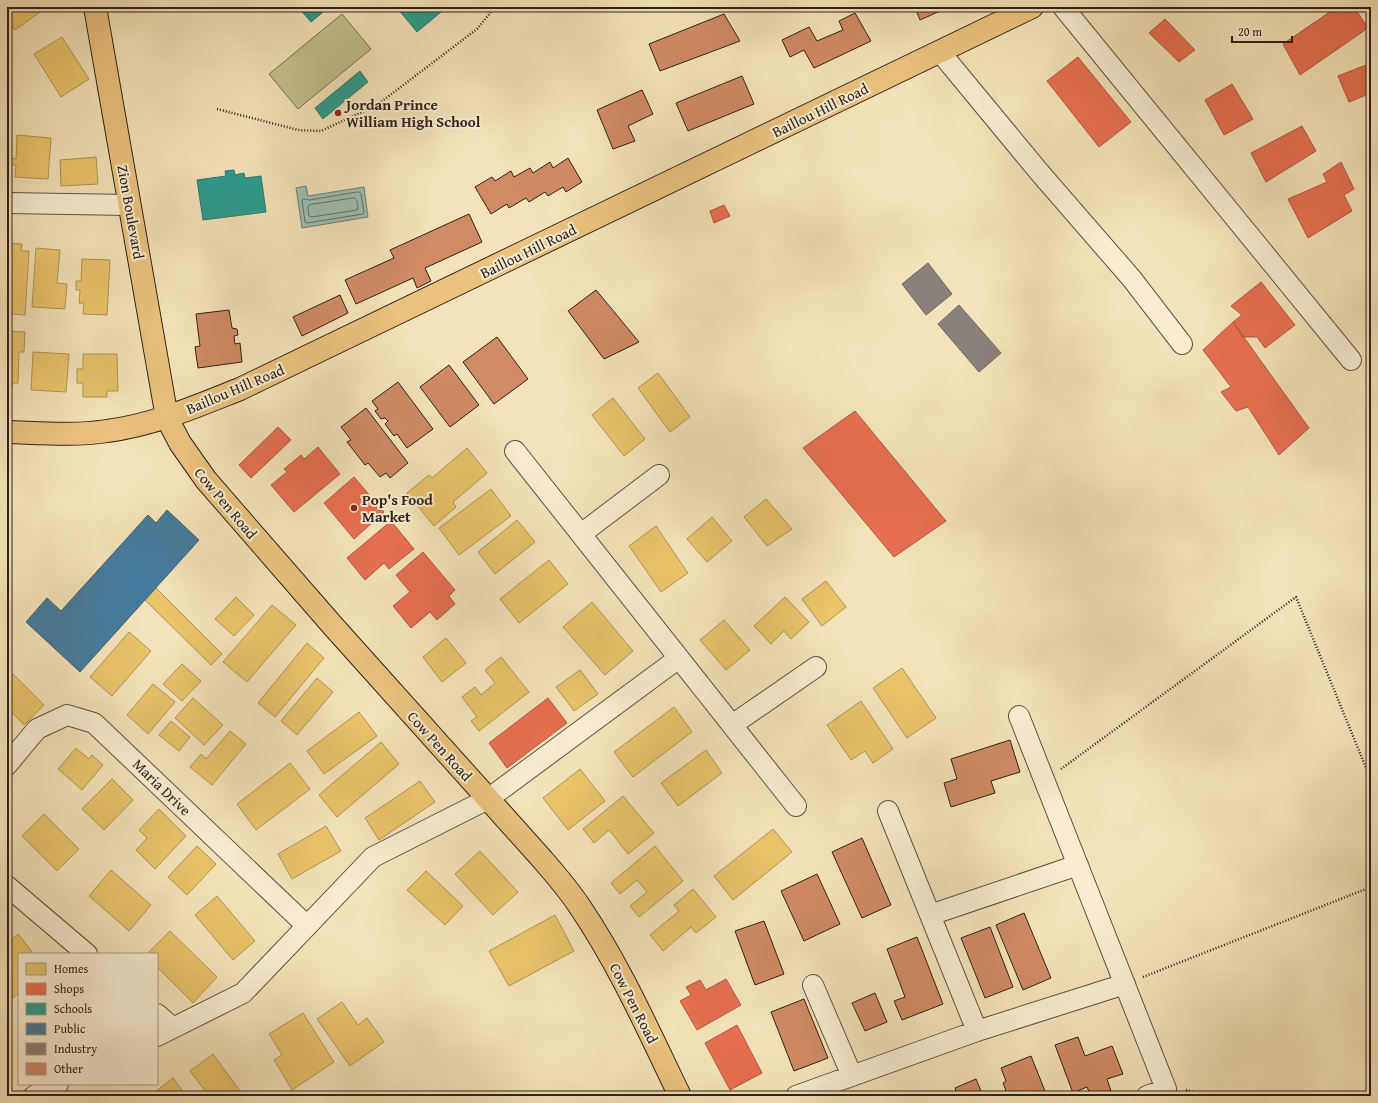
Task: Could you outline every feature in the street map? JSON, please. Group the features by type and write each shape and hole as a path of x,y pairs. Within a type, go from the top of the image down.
{"main road":[{"name":"Zion Boulevard","path":"95,7 167,418"},
{"name":"Baillou Hill Road","path":"7,432 88,434 129,428 167,418 240,389 1032,7"},
{"name":"Cow Pen Road","path":"167,418 180,443 206,480 333,626 542,859 580,907 626,984 680,1096"}],"street":[{"path":"1063,7 1351,360"},
{"path":"940,52 1132,279 1182,344"},
{"path":"7,203 129,205"},
{"path":"515,451 796,806"},
{"path":"581,534 659,475"},
{"path":"158,1016 165,1032 243,993 373,857 488,799 679,658"},
{"path":"732,725 816,667"},
{"name":"Maria Drive","path":"7,765 37,729 67,715 94,723 307,926"},
{"path":"1019,716 1166,1089 1147,1096"},
{"path":"888,811 977,1031"},
{"path":"930,915 1078,865"},
{"path":"7,886 86,953"},
{"path":"796,1096 977,1031 1125,984"},
{"path":"813,985 852,1076"},
{"path":"34,1096 56,1085"}],"path":[{"path":"217,108 298,130 321,130 378,105 477,29 495,7"},
{"path":"1045,781 1296,597 1371,780"},
{"path":"1125,984 1371,887"}],"shaded area":[{"path":"342,14 371,49 298,109 269,74"}],"water":[{"path":"306,186 308,196 364,187 368,217 302,228 296,188"}],"building: Homes":[{"path":"7,7 47,7 15,30 7,19"},
{"path":"62,37 89,79 61,97 34,54"},
{"path":"17,135 51,138 48,179 15,177 16,165 11,165 11,158 16,159"},
{"path":"96,157 98,184 61,186 60,160"},
{"path":"7,243 22,244 21,251 29,251 25,315 10,314 11,296 7,296"},
{"path":"36,248 60,250 57,283 67,284 65,309 32,307"},
{"path":"82,259 110,260 107,315 83,314 84,303 79,303 80,290 76,290 76,281 81,281"},
{"path":"7,331 25,332 24,352 19,352 18,383 12,383 12,389 7,388"},
{"path":"33,352 69,354 66,392 31,390"},
{"path":"83,354 117,354 118,391 107,391 107,397 83,397 83,383 77,383 77,369 83,369"},
{"path":"658,373 690,417 670,432 638,388"},
{"path":"613,398 645,439 624,456 592,415"},
{"path":"467,448 487,473 453,502 456,507 434,526 407,493 429,475 432,478"},
{"path":"491,489 511,516 459,555 439,528"},
{"path":"766,499 792,529 767,546 744,517"},
{"path":"712,517 732,541 707,562 687,539"},
{"path":"517,520 535,542 495,574 478,552"},
{"path":"656,526 688,573 661,592 629,546"},
{"path":"549,560 568,584 519,623 500,599"},
{"path":"826,581 846,607 822,626 802,599"},
{"path":"156,588 222,654 211,665 145,600"},
{"path":"236,597 254,615 234,636 215,619"},
{"path":"785,597 809,622 791,639 784,631 771,644 754,626"},
{"path":"592,602 633,651 605,675 563,627"},
{"path":"272,605 296,625 247,682 223,662"},
{"path":"724,620 750,650 726,670 700,640"},
{"path":"129,632 151,651 112,696 90,677"},
{"path":"446,638 466,663 442,682 423,657"},
{"path":"307,643 324,658 275,717 258,703"},
{"path":"501,657 529,692 479,731 471,721 477,717 462,697 475,687 481,695 495,683 485,670"},
{"path":"182,664 201,681 182,701 163,684"},
{"path":"7,668 44,705 24,725 7,707"},
{"path":"902,668 936,718 907,738 873,688"},
{"path":"580,670 598,694 574,711 556,687"},
{"path":"317,678 333,692 297,735 281,721"},
{"path":"153,684 175,702 148,734 127,715"},
{"path":"193,698 223,725 204,745 175,718"},
{"path":"861,701 893,749 873,763 865,751 851,760 827,725"},
{"path":"674,707 692,732 633,777 614,752"},
{"path":"359,712 377,736 324,774 307,751"},
{"path":"171,721 190,737 179,751 159,735"},
{"path":"230,731 246,744 212,785 190,767 201,754 206,759"},
{"path":"381,742 399,764 337,817 319,795"},
{"path":"76,748 89,759 92,755 103,765 82,790 58,769"},
{"path":"706,750 722,773 678,806 661,783"},
{"path":"290,763 310,789 256,830 237,804"},
{"path":"580,769 605,801 568,830 543,798"},
{"path":"112,779 133,800 104,830 82,809"},
{"path":"420,781 435,802 379,840 365,818"},
{"path":"623,796 654,833 628,854 609,830 594,843 583,829"},
{"path":"159,809 186,836 155,869 136,850 147,838 139,830"},
{"path":"44,814 79,849 57,871 22,836"},
{"path":"326,826 341,851 292,879 278,854"},
{"path":"773,829 792,852 733,900 714,876"},
{"path":"197,846 216,864 187,895 168,877"},
{"path":"655,846 683,881 639,917 630,906 647,892 637,880 620,894 611,883"},
{"path":"480,851 518,892 493,915 455,874"},
{"path":"111,870 151,905 129,931 89,896"},
{"path":"426,871 463,906 445,925 407,890"},
{"path":"693,889 716,917 696,933 691,927 663,951 650,935 679,911 674,905"},
{"path":"217,896 255,941 233,960 195,915"},
{"path":"555,915 574,951 509,986 489,951"},
{"path":"170,931 217,977 193,1003 158,968 158,953 148,953"},
{"path":"18,934 33,953 18,953 18,994 7,1003 7,943"},
{"path":"342,1002 358,1025 367,1018 384,1042 350,1066 317,1019"},
{"path":"303,1013 334,1062 292,1090 274,1060 282,1055 269,1034"},
{"path":"213,1054 242,1094 240,1096 209,1096 190,1071"},
{"path":"173,1078 186,1096 151,1095"}],"building: Shops":[{"path":"1337,7 1354,7 1368,28 1300,75 1283,44"},
{"path":"1165,19 1195,50 1179,62 1149,33"},
{"path":"1078,57 1131,122 1099,147 1047,81"},
{"path":"1366,65 1369,73 1371,72 1371,93 1349,102 1338,76"},
{"path":"1232,84 1253,119 1224,135 1205,100"},
{"path":"1302,126 1316,151 1266,182 1251,153"},
{"path":"1341,162 1354,189 1344,195 1352,211 1308,238 1288,199 1327,182 1323,174"},
{"path":"724,205 730,216 714,223 710,211"},
{"path":"1261,282 1295,325 1265,348 1257,337 1243,337 1233,322 1242,315 1231,306"},
{"path":"1371,319 1371,328 1367,323"},
{"path":"1233,322 1309,428 1279,455 1248,407 1236,411 1221,392 1231,387 1203,350"},
{"path":"855,411 946,521 894,557 803,448"},
{"path":"278,427 291,440 251,478 239,465"},
{"path":"318,447 340,474 294,512 271,485 287,472 284,469 301,455 304,459"},
{"name":"Pop's Food Market","path":"354,477 384,512 354,539 324,503"},
{"path":"391,521 414,549 389,569 384,563 365,580 347,558"},
{"path":"423,552 455,590 449,596 455,604 437,620 430,612 411,628 393,606 410,592 396,575"},
{"path":"548,698 567,723 507,768 489,743"},
{"path":"726,979 741,1005 697,1030 680,1001 691,995 686,987 700,980 706,990"},
{"path":"737,1025 762,1073 730,1090 705,1043"}],"building: Schools":[{"path":"298,7 329,7 311,22"},
{"path":"401,7 447,7 417,32 398,9"},
{"path":"360,71 368,82 323,119 315,108"},
{"path":"234,170 235,175 244,173 245,178 261,176 266,212 203,220 197,180 226,176 225,171"}],"building: Public":[{"path":"167,510 199,540 80,672 26,622 47,598 61,611 148,515 156,523"}],"building: Industry":[{"path":"928,263 952,294 926,315 902,284"},
{"path":"959,305 1001,353 979,372 938,324"}],"building: Other":[{"path":"915,7 949,7 920,20"},
{"path":"855,13 871,41 814,68 804,50 790,57 782,40 809,27 817,41 843,30 839,21"},
{"path":"724,14 740,41 660,71 649,44"},
{"path":"742,76 754,104 688,131 676,103"},
{"path":"642,90 653,114 628,126 635,141 613,149 597,110"},
{"path":"568,158 582,182 566,192 563,187 548,196 545,192 529,202 526,198 509,208 507,204 491,214 475,187 492,177 495,181 511,171 514,177 530,168 533,173 550,162 553,168"},
{"path":"469,214 482,242 425,268 431,281 417,288 413,278 356,304 345,280 394,258 390,250"},
{"path":"596,290 639,342 604,359 568,311"},
{"path":"340,295 348,313 302,336 293,317"},
{"path":"229,310 232,328 237,329 238,335 234,336 235,344 240,343 242,362 198,368 195,347 200,346 196,314"},
{"path":"497,337 528,379 494,404 463,362"},
{"path":"449,365 479,405 450,427 420,387"},
{"path":"398,382 433,429 407,448 397,434 394,436 385,424 388,421 385,418 381,419 375,411 378,409 372,401"},
{"path":"366,408 408,463 390,478 386,473 380,477 368,463 365,465 347,442 351,440 341,427"},
{"path":"1010,740 1020,772 991,781 995,793 951,807 944,783 957,779 951,759"},
{"path":"862,838 891,905 862,918 832,852"},
{"path":"817,874 840,924 804,941 781,891"},
{"path":"1024,913 1051,978 1023,990 996,925"},
{"path":"764,921 784,974 755,985 735,931"},
{"path":"990,927 1013,987 985,998 961,938"},
{"path":"917,937 943,1004 902,1020 894,1001 905,997 887,949"},
{"path":"875,993 887,1022 865,1031 852,1003"},
{"path":"804,999 828,1058 794,1071 771,1012"},
{"path":"1078,1037 1085,1056 1112,1046 1123,1074 1107,1079 1111,1091 1097,1096 1091,1096 1087,1087 1073,1093 1055,1045"},
{"path":"1031,1056 1047,1096 1008,1096 1003,1083 1006,1081 1001,1068"},
{"path":"976,1079 983,1096 958,1096 955,1088"},
{"path":"600,1093 601,1096 588,1096"}],"place":[{"name":"Jordan Prince William High School","path":"338,113"},
{"name":"Pop's Food Market","path":"354,508"}]}
